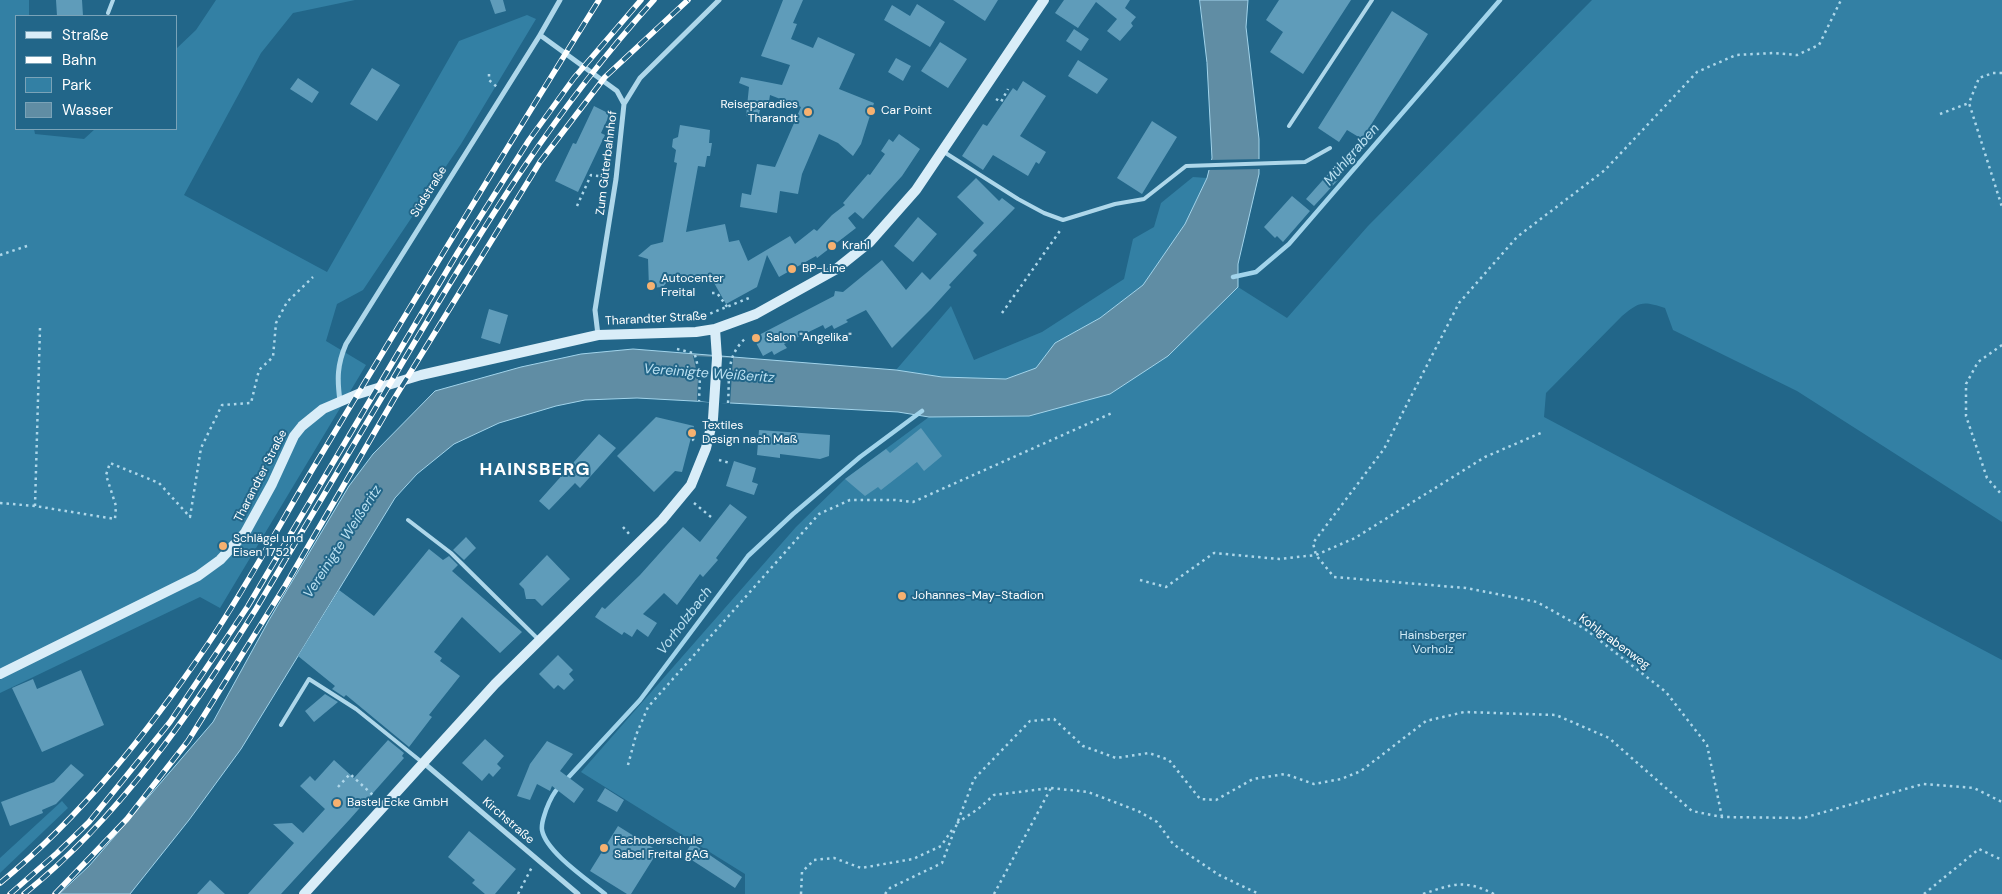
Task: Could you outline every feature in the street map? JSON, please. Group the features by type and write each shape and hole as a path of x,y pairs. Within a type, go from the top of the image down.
{"main road":[{"name":"Tharandter Straße","path":"0,674 198,576 220,560 245,532 272,484 294,436 302,426 323,409 340,401 421,375 598,335 696,332 715,329 743,320 786,299 853,257 870,242 916,190 1044,0"},
{"path":"304,894 425,764 476,705 539,640 662,520 688,489 706,448 715,401 718,358 715,329"}],"street":[{"name":"Südstraße","path":"340,401 336,376 338,361 346,344 441,194 503,91 540,35 560,0"},
{"name":"Zum Güterbahnhof","path":"598,335 595,310 616,179 624,104 640,78 719,0"},
{"path":"540,35 617,91 624,104"},
{"name":"Kirchstraße","path":"425,764 578,894"}],"lane":[{"path":"108,13 113,0"},
{"path":"1289,126 1372,0"},
{"path":"942,151 1018,199 1044,213 1063,220 1115,204 1144,199 1186,166 1305,162 1330,148"},
{"path":"408,520 452,553 539,640"},
{"path":"281,726 309,679 356,709 425,764"}],"path":[{"name":"Kohlgrabenweg","path":"1722,816 1707,745 1666,692 1586,629 1537,602 1466,588 1334,577 1316,556 1313,543 1384,449 1460,303 1517,237 1605,170 1696,72 1736,55 1774,53 1797,55 1819,45 1841,0"},
{"path":"2002,73 1994,73 1979,78 1970,103 2002,207"},
{"path":"489,74 489,80 503,91"},
{"path":"996,99 1001,102 1008,89"},
{"path":"1940,114 1970,103"},
{"path":"577,206 591,175 608,178"},
{"path":"1002,312 1062,227 1063,220"},
{"path":"0,255 30,245"},
{"path":"832,246 835,250"},
{"path":"0,503 34,506 115,519 116,506 106,475 110,463 159,483 190,517 201,448 216,416 222,405 251,403 260,370 273,357 276,323 287,302 313,278"},
{"path":"712,293 717,293 728,308"},
{"path":"678,317 709,314 749,298"},
{"path":"34,506 40,328"},
{"path":"728,403 731,357 736,347 747,337"},
{"path":"2002,345 1978,362 1966,384 1966,416 1987,478 2002,496"},
{"path":"677,349 694,354 700,374 699,401"},
{"path":"628,765 636,735 648,707 819,514 850,500 913,502 1112,413"},
{"path":"1140,580 1166,587 1214,554 1279,559 1316,556 1355,538 1485,457 1543,432"},
{"path":"692,433 694,434 693,440"},
{"path":"719,460 730,463"},
{"path":"694,503 711,517"},
{"path":"623,527 630,535"},
{"path":"885,894 890,888 942,863 974,779 1030,721 1054,719 1083,746 1116,758 1149,753 1169,760 1200,799 1216,800 1253,780 1285,774 1314,784 1342,779 1361,771 1426,721 1464,712 1556,715 1609,738 1692,811 1722,816 1803,818 1923,784 1974,788 2002,802"},
{"path":"338,787 350,774 374,797"},
{"path":"994,894 1051,788"},
{"path":"801,894 802,872 814,860 834,858 861,868 913,859 941,846 956,823 978,809 994,795 1051,788 1088,792 1138,811 1157,822 1173,844 1219,875 1259,894"},
{"path":"1924,894 1979,849 2002,860"},
{"path":"518,894 532,867"},
{"path":"1423,894 1452,884 1475,884 1494,894"}],"green space":[{"path":"0,0 29,0 29,15 15,15 15,130 34,130 35,134 84,139 94,130 178,130 178,47 196,30 216,0 355,0 293,13 261,53 184,195 327,272 459,41 527,15 536,19 461,144 363,290 337,304 326,341 366,365 220,608 200,597 0,693"},
{"name":"Hainsberger Vorholz","path":"1592,0 2002,0 2002,522 1797,391 1673,330 1665,308 1652,304 1642,304 1633,307 1622,316 1546,393 1544,417 2002,660 2002,894 745,894 745,874 581,772 796,527 845,479 929,417 1029,416 1215,308 1238,287 1287,318 1368,226"},
{"path":"1193,177 1207,178 1185,224 1143,285 1100,318 1055,343 1036,368 1006,379 942,377 896,370 951,306 974,360 1042,332 1124,279 1133,239 1154,227 1161,203"},
{"path":"62,801 68,808 0,873 0,858"}],"water":[{"name":"Vereinigte Weißeritz","path":"1200,0 1248,0 1246,27 1259,139 1259,174 1238,264 1238,287 1168,356 1110,394 1029,416 929,417 898,412 637,398 585,400 556,406 499,423 454,444 417,474 395,498 241,749 189,820 130,894 59,894 89,866 213,722 269,620 349,486 373,454 435,391 521,367 581,354 633,349 896,370 942,377 1006,379 1036,368 1055,343 1100,318 1143,285 1185,224 1207,178 1212,158 1207,63"}],"pier":[{"path":"1262,159 1262,169 1207,170 1209,160"},
{"path":"693,356 733,358 730,404 697,401 698,377"}],"building":[{"path":"56,0 82,0 83,15 57,15"},
{"path":"490,0 503,0 506,11 495,14"},
{"path":"783,0 803,0 793,23 797,24 791,39 813,48 818,37 855,54 839,89 874,103 861,144 853,156 838,143 819,134 802,174 798,194 780,191 777,213 740,207 742,193 751,195 757,164 775,167 801,107 770,95 768,108 761,106 758,118 746,116 749,87 739,83 741,77 782,85 790,65 761,56"},
{"path":"953,0 998,0 985,21"},
{"path":"1064,0 1130,0 1125,8 1136,17 1131,23 1133,26 1120,41 1107,31 1117,19 1096,2 1078,28 1055,13"},
{"path":"1279,0 1351,0 1303,74 1270,52 1283,32 1266,20"},
{"path":"917,4 945,22 930,47 884,20 892,5 910,16"},
{"path":"1392,11 1428,34 1362,139 1347,130 1339,142 1318,128"},
{"path":"1074,29 1089,39 1081,51 1066,41"},
{"path":"940,42 967,59 948,88 921,71"},
{"path":"896,58 911,66 903,81 888,72"},
{"path":"1078,60 1108,79 1097,94 1068,76"},
{"path":"372,68 400,85 377,121 350,104"},
{"path":"298,78 319,92 312,103 290,89"},
{"path":"1023,81 1046,96 1020,136 1046,152 1039,164 1036,162 1028,176 993,155 983,170 962,156 983,124 987,126 1013,88 1017,91"},
{"path":"594,106 608,113 608,118 601,133 605,135 578,192 555,181 573,143 576,144"},
{"path":"1152,121 1177,137 1142,194 1117,178"},
{"path":"680,125 710,130 709,143 712,143 710,156 707,156 705,167 698,166 686,232 725,224 729,242 739,240 748,261 790,236 795,244 814,229 817,231 832,215 845,205 843,203 868,174 870,175 885,154 881,151 889,139 893,142 899,134 920,149 902,176 863,219 855,212 848,218 856,228 817,258 816,256 779,277 767,255 757,287 726,304 713,281 667,282 663,287 649,288 648,259 638,256 651,245 663,242 677,163 674,162 676,150 672,147 673,139 678,137"},
{"path":"1330,172 1338,180 1314,206 1306,199"},
{"path":"976,178 999,201 1002,198 1015,208 973,251 977,255 949,285 951,287 892,348 866,310 846,320 848,322 834,329 832,325 825,329 823,325 784,344 787,348 774,355 772,351 763,356 755,341 757,336 834,296 835,291 843,292 882,260 906,290 922,272 930,280 984,223 957,197"},
{"path":"1292,196 1310,211 1283,242 1277,236 1275,238 1264,227"},
{"path":"918,217 937,234 913,262 894,246"},
{"path":"489,309 508,315 500,344 481,338"},
{"path":"656,417 694,426 682,472 675,471 654,492 617,456"},
{"path":"921,428 942,456 924,471 917,462 881,490 878,487 865,496 845,479 886,449 890,453"},
{"path":"759,430 830,435 829,456 820,459 780,454 780,458 757,455"},
{"path":"599,434 616,448 580,488 575,483 549,510 539,501"},
{"path":"734,461 756,468 752,482 758,484 754,495 726,486"},
{"path":"730,504 747,517 716,558 718,560 703,577 700,574 677,605 664,593 643,614 657,623 648,637 637,629 632,637 624,632 622,635 595,617 602,607 605,609 640,575 683,527 700,542"},
{"path":"466,537 476,548 464,560 453,550"},
{"path":"429,549 443,560 449,556 458,565 452,571 522,632 500,653 462,617 434,652 442,658 440,661 460,676 429,715 432,717 409,747 346,695 344,697 332,689 335,686 298,656 339,590 374,616"},
{"path":"547,555 570,579 542,606 535,599 526,599 524,589 519,584"},
{"path":"558,655 573,670 569,674 574,680 564,690 558,685 554,689 539,674"},
{"path":"81,670 104,725 42,752 12,688 33,679 37,689"},
{"path":"325,694 338,702 314,722 305,711"},
{"path":"485,739 504,756 497,764 501,768 493,777 489,773 482,781 462,763"},
{"path":"388,740 404,753 402,756 404,758 350,819 281,894 248,894 294,843 273,824 292,823 303,833 325,809 300,786 310,776 315,781 334,760 354,778"},
{"path":"547,741 573,754 560,771 584,789 574,803 552,786 550,791 537,784 530,800 517,796 530,764"},
{"path":"71,764 84,775 56,804 42,810 43,813 10,826 1,802 54,782"},
{"path":"605,788 624,800 617,812 597,801"},
{"path":"618,826 658,851 631,894 627,894 590,871"},
{"path":"469,831 516,869 495,894 485,894 472,883 475,880 448,857"},
{"path":"692,843 742,877 735,888 684,855"},
{"path":"210,880 225,894 197,894"}],"waterway":[{"name":"Mühlgraben","path":"1233,277 1256,272 1289,244 1500,0"},
{"name":"Vorholzbach","path":"565,781 640,700 748,556 793,514 860,457 922,411"},
{"name":"Vorholzbach","path":"559,787 550,801 543,820 542,830 545,838 559,856 605,894"}],"railway":[{"path":"0,883 59,830 86,801 162,709 208,644 238,598 321,455 425,283 599,0"},
{"path":"10,894 89,822 170,722 248,606 458,252 529,140 574,78 641,0"},
{"path":"24,894 92,832 152,762 206,687 256,609 438,303 494,213 553,125 618,41 654,0"},
{"path":"55,894 127,819 188,741 285,586 394,399 540,162 605,77 688,0"}],"place":[{"name":"Car Point","path":"871,111"},
{"name":"Reiseparadies Tharandt","path":"808,112"},
{"name":"Krahl","path":"832,246"},
{"name":"BP-Line","path":"792,269"},
{"name":"Autocenter Freital","path":"651,286"},
{"name":"Salon \"Angelika\"","path":"756,338"},
{"name":"Textiles Design nach Maß","path":"692,433"},
{"name":"Schlägel und Eisen 1752","path":"223,546"},
{"name":"Johannes-May-Stadion","path":"902,596"},
{"name":"Bastel Ecke GmbH","path":"337,803"},
{"name":"Fachoberschule Sabel Freital gAG","path":"604,848"}],"district":[{"name":"HAINSBERG","path":"535,470"}]}
